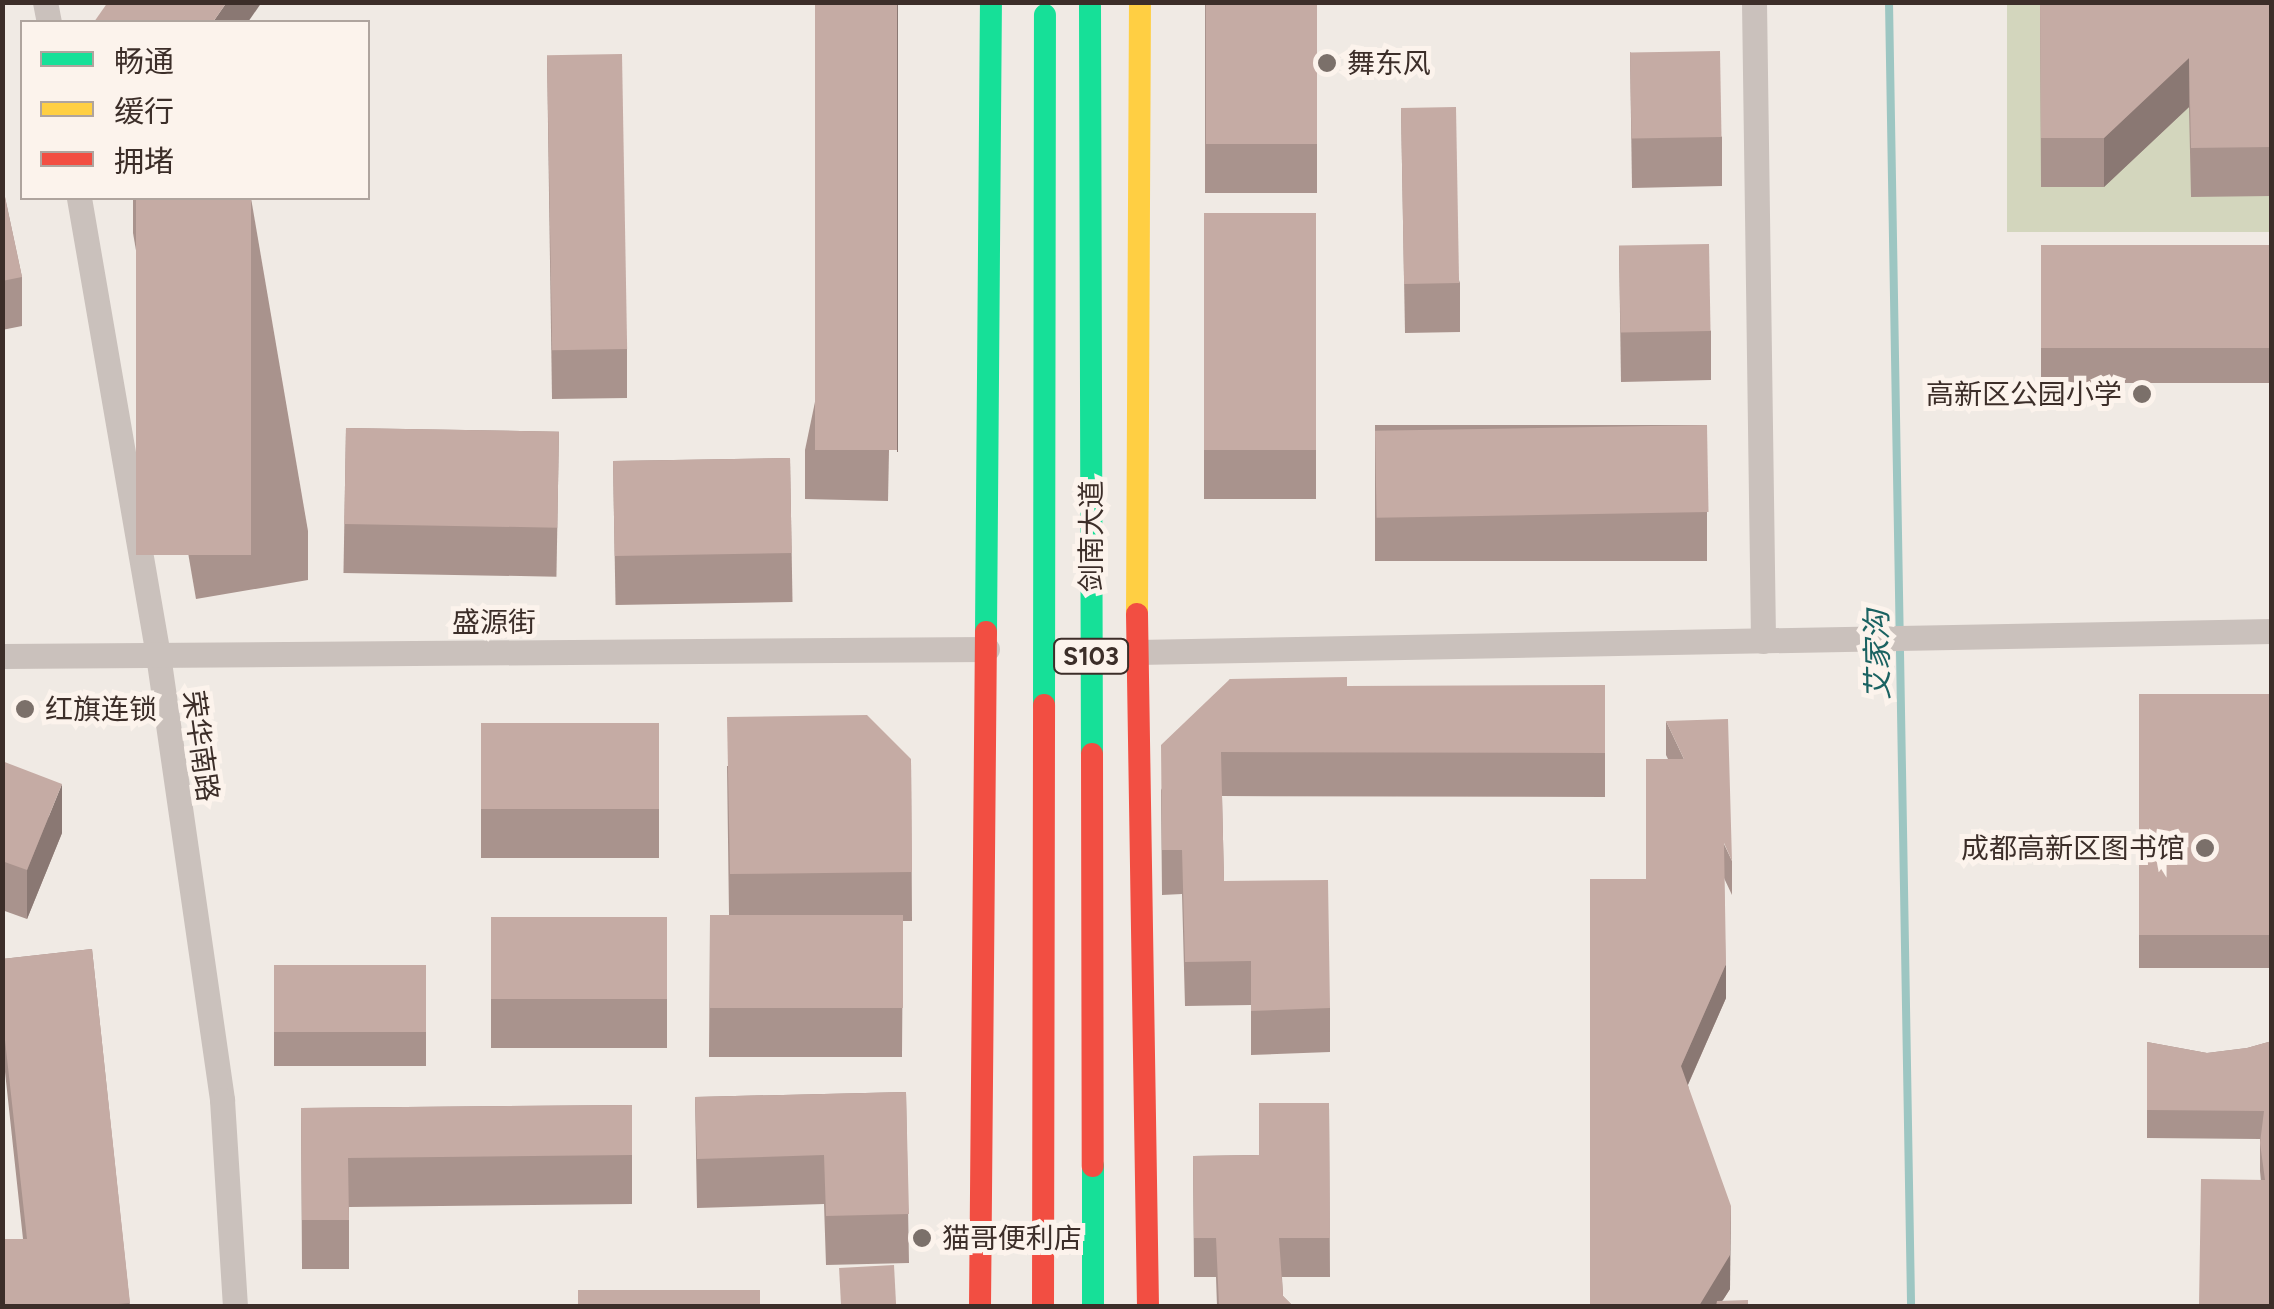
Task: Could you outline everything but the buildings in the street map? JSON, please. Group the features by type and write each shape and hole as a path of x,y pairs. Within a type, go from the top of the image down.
{"main road":[{"path":"980,1306 992,2"},
{"path":"991,31 1007,2"},
{"path":"1123,2 1140,37"},
{"path":"1140,2 1137,652 1148,1306"},
{"name":"剑南大道","path":"1090,6 1093,1306"},
{"name":"剑南大道","path":"1043,1306 1046,15"},
{"path":"1093,1275 1104,1306"},
{"path":"1031,1306 1043,1278"}],"street":[{"path":"1754,2 1762,640"},
{"name":"荣华南路","path":"79,200 158,654 222,1100 235,1306"},
{"path":"1137,652 2272,631"},
{"name":"盛源街","path":"2,656 986,649"}],"green space":[{"path":"2007,3 2271,3 2271,232 2007,232"}],"waterway":[{"name":"艾家沟","path":"1889,2 1911,1306"}],"traffic: fast":[{"path":"986,632 991,2"},
{"path":"1090,6 1092,754"},
{"path":"1044,705 1045,15"},
{"path":"1093,1166 1093,1306"}],"traffic: slow":[{"path":"1137,614 1140,2"}],"traffic: jam":[{"path":"1137,614 1148,1306"},
{"path":"980,1306 986,632"},
{"path":"1043,1306 1044,705"},
{"path":"1092,754 1093,1166"}],"place":[{"name":"舞东风","path":"1327,63"},
{"name":"高新区公园小学","path":"2142,394"},
{"name":"红旗连锁","path":"25,709"},
{"name":"成都高新区图书馆","path":"2205,848"},
{"name":"猫哥便利店","path":"922,1238"}]}
